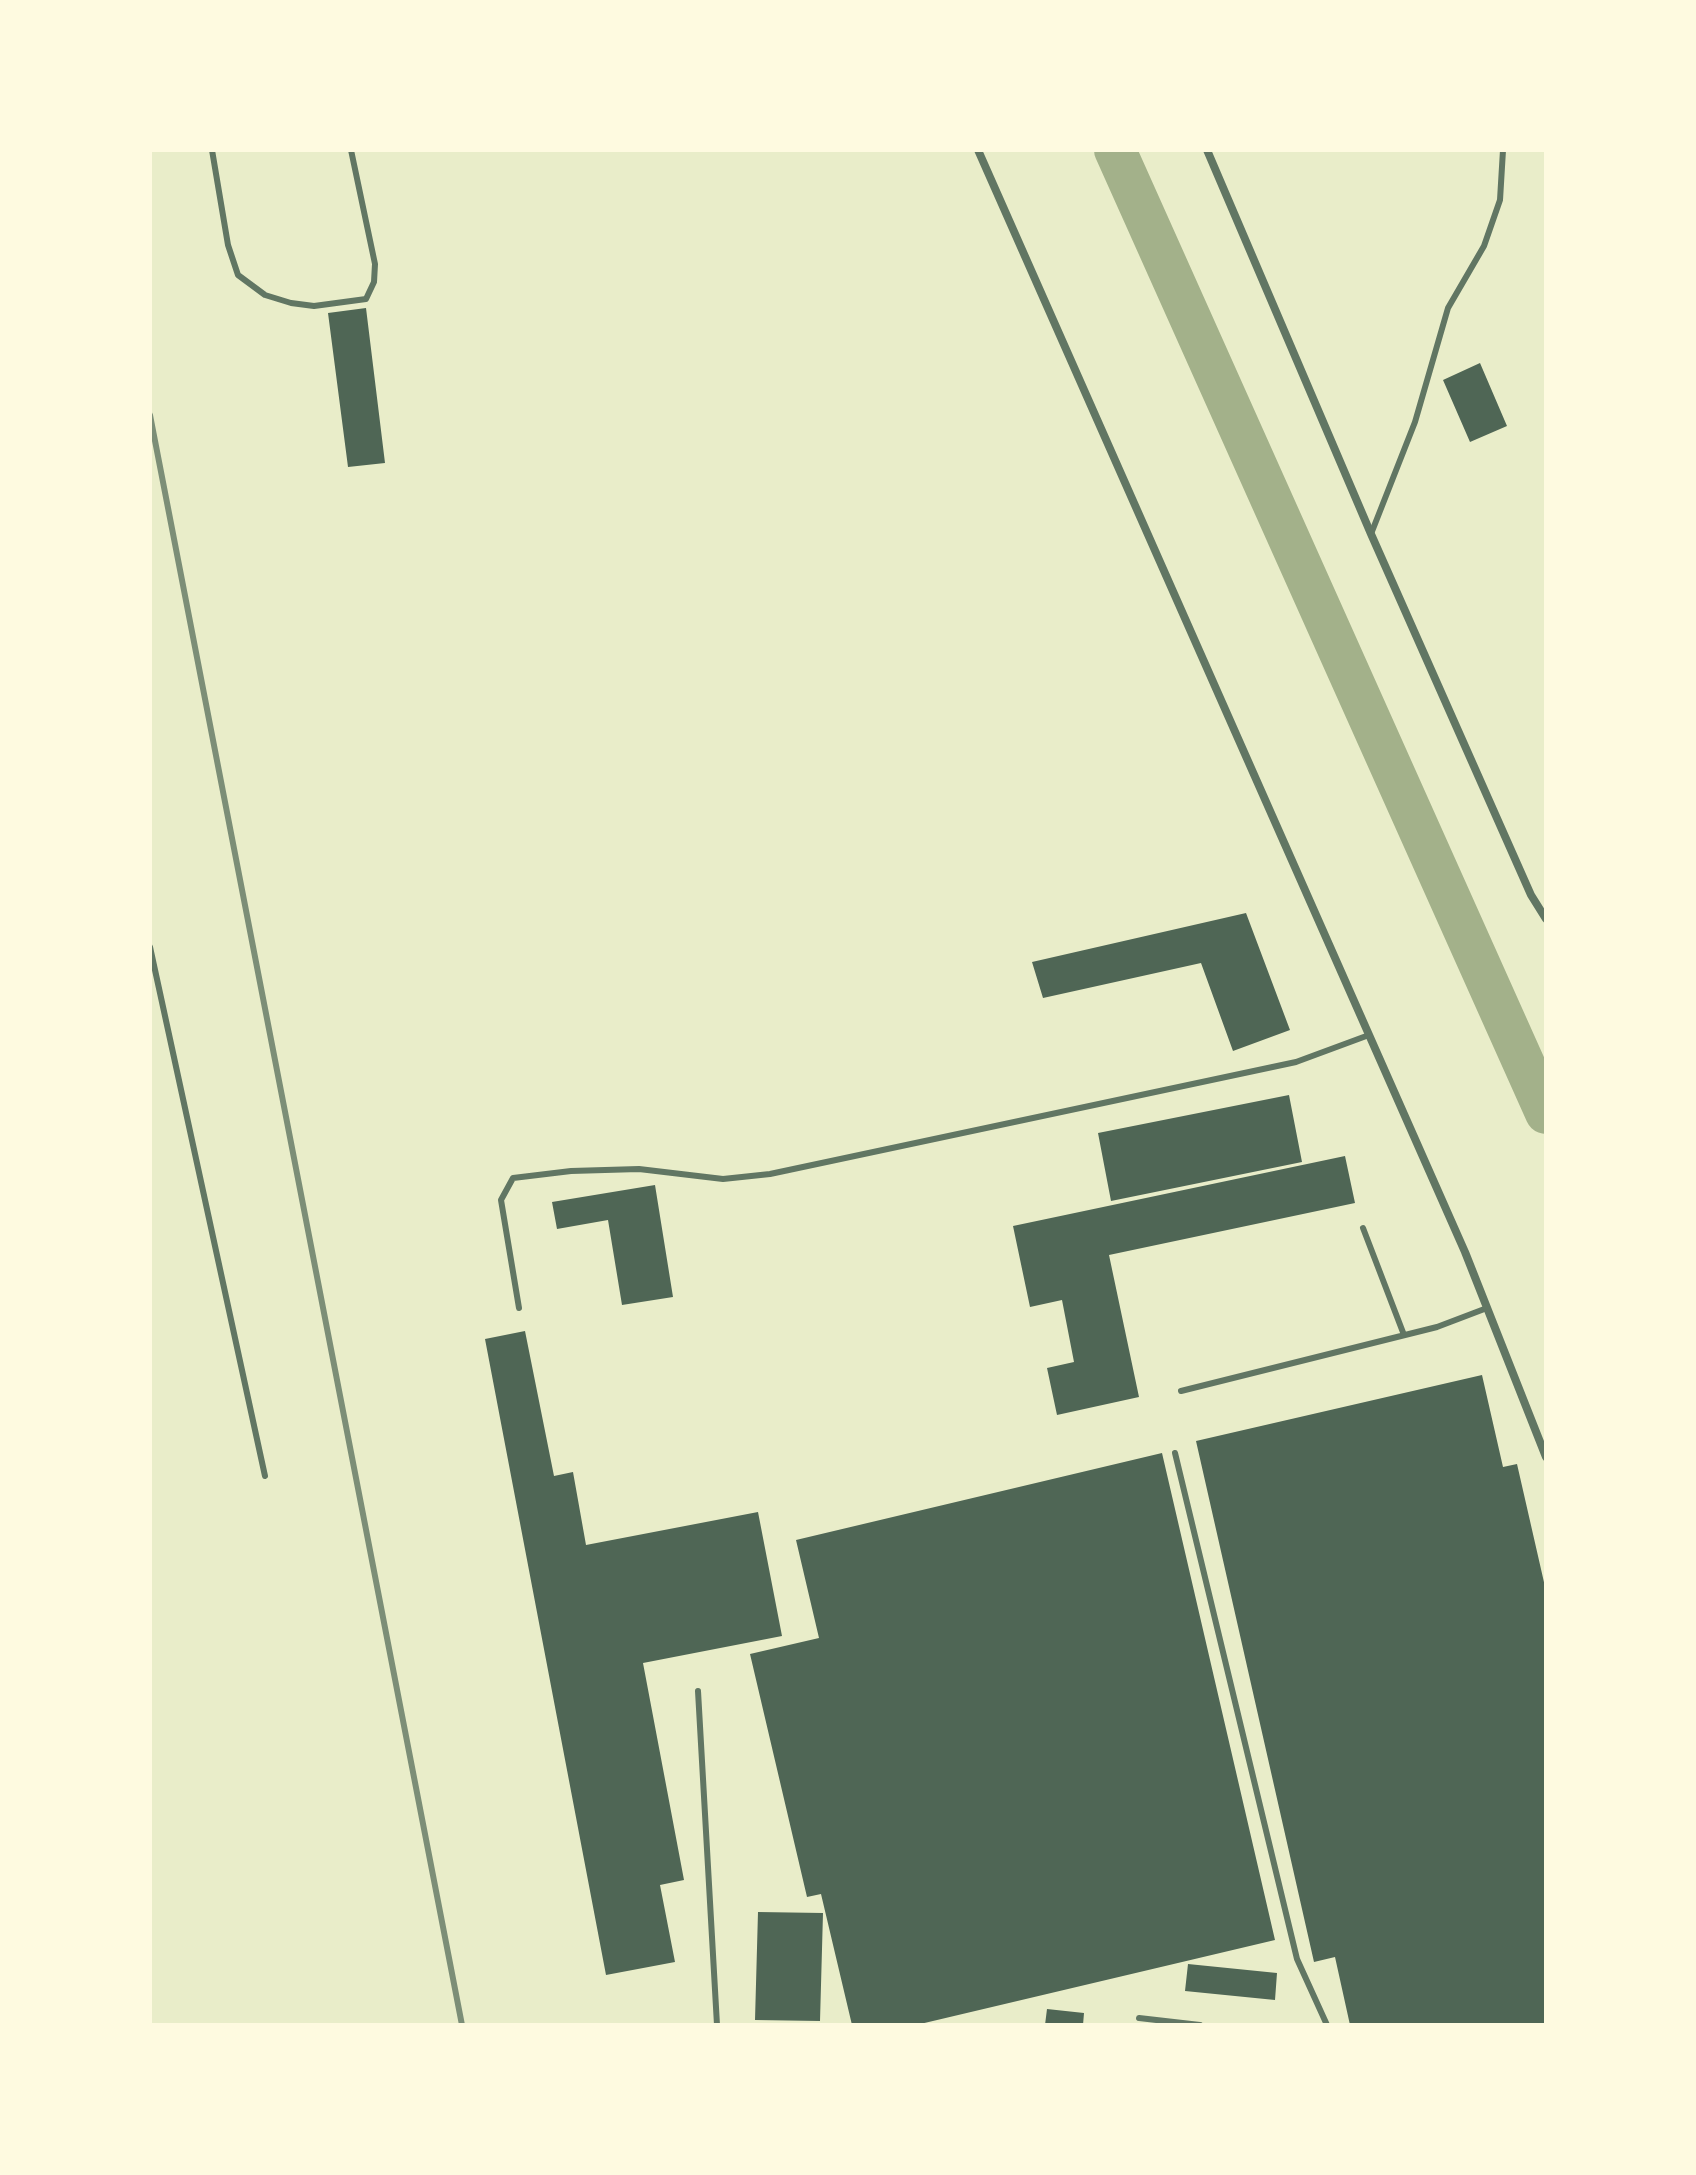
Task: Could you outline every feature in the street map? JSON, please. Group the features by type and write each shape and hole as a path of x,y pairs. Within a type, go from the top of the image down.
{"street":[{"path":"978,150 1369,1035 1487,1308 1546,1457"},
{"path":"1207,150 1371,534 1531,895 1546,919"}],"lane":[{"path":"212,150 228,245 238,275 265,295 314,306 366,299 374,282 375,264 351,150"},
{"path":"1371,534 1415,422 1448,308 1484,246 1500,200 1503,150"},
{"path":"150,947 265,1476"},
{"path":"519,1308 501,1200 513,1178 571,1171 639,1169 723,1179 770,1174 1296,1062 1369,1035"},
{"path":"1363,1228 1404,1335"},
{"path":"1181,1391 1437,1327 1487,1308"},
{"path":"1175,1453 1297,1959 1327,2025"},
{"path":"698,1691 717,2025"},
{"path":"1139,2018 1200,2025"}],"building":[{"path":"366,308 385,463 348,467 328,313"},
{"path":"1480,363 1507,426 1470,442 1443,380"},
{"path":"1246,913 1290,1030 1233,1051 1201,963 1043,998 1032,962"},
{"path":"1289,1095 1302,1162 1111,1201 1098,1133"},
{"path":"1345,1156 1355,1203 1109,1255 1139,1397 1057,1415 1047,1368 1074,1362 1062,1300 1030,1307 1013,1226"},
{"path":"655,1185 673,1297 622,1305 608,1220 557,1229 552,1202"},
{"path":"525,1331 554,1476 573,1472 586,1545 758,1512 782,1636 643,1663 684,1880 660,1885 675,1962 606,1975 485,1339"},
{"path":"1482,1375 1503,1467 1517,1464 1546,1591 1546,2025 1350,2025 1335,1957 1314,1962 1196,1441"},
{"path":"1162,1453 1275,1940 916,2025 852,2025 821,1894 807,1897 750,1654 819,1638 796,1540"},
{"path":"758,1912 823,1913 820,2021 755,2020"},
{"path":"1188,1964 1277,1973 1275,2000 1185,1991"},
{"path":"1047,2009 1084,2013 1083,2025 1045,2025"}],"waterway":[{"path":"1115,150 1546,1113"}],"railway":[{"path":"150,415 462,2025"}]}
